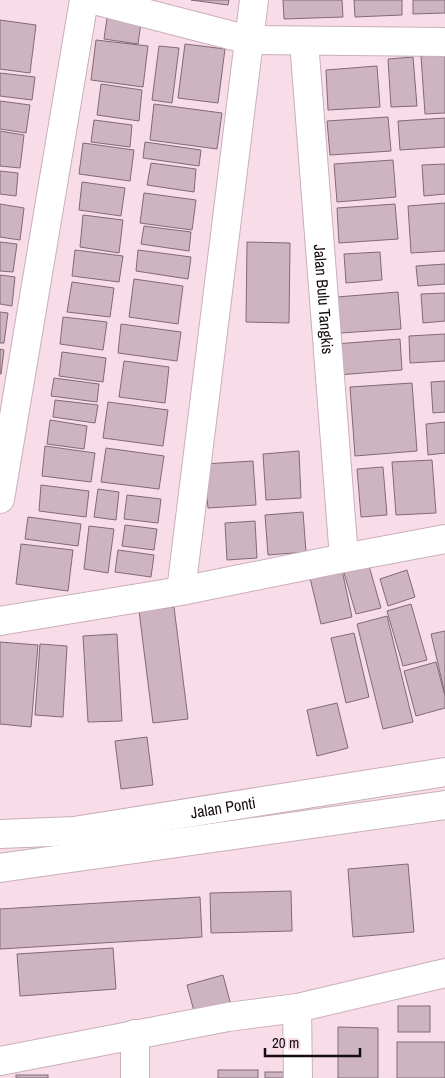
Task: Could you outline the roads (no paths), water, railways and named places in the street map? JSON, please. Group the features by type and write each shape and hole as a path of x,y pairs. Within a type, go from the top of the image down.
{"street":[{"path":"0,499 84,0"},
{"path":"94,0 249,40 445,42"},
{"path":"181,591 254,0"},
{"name":"Jalan Bulu Tangkis","path":"304,40 344,558"},
{"path":"0,622 181,591 445,539"},
{"name":"Jalan Ponti","path":"0,834 74,831 445,772"},
{"name":"Jalan Ponti","path":"0,868 445,805"},
{"path":"0,1061 228,1017 297,1008 445,973"},
{"path":"297,1008 298,1078"},
{"path":"135,1078 136,1034"}]}
